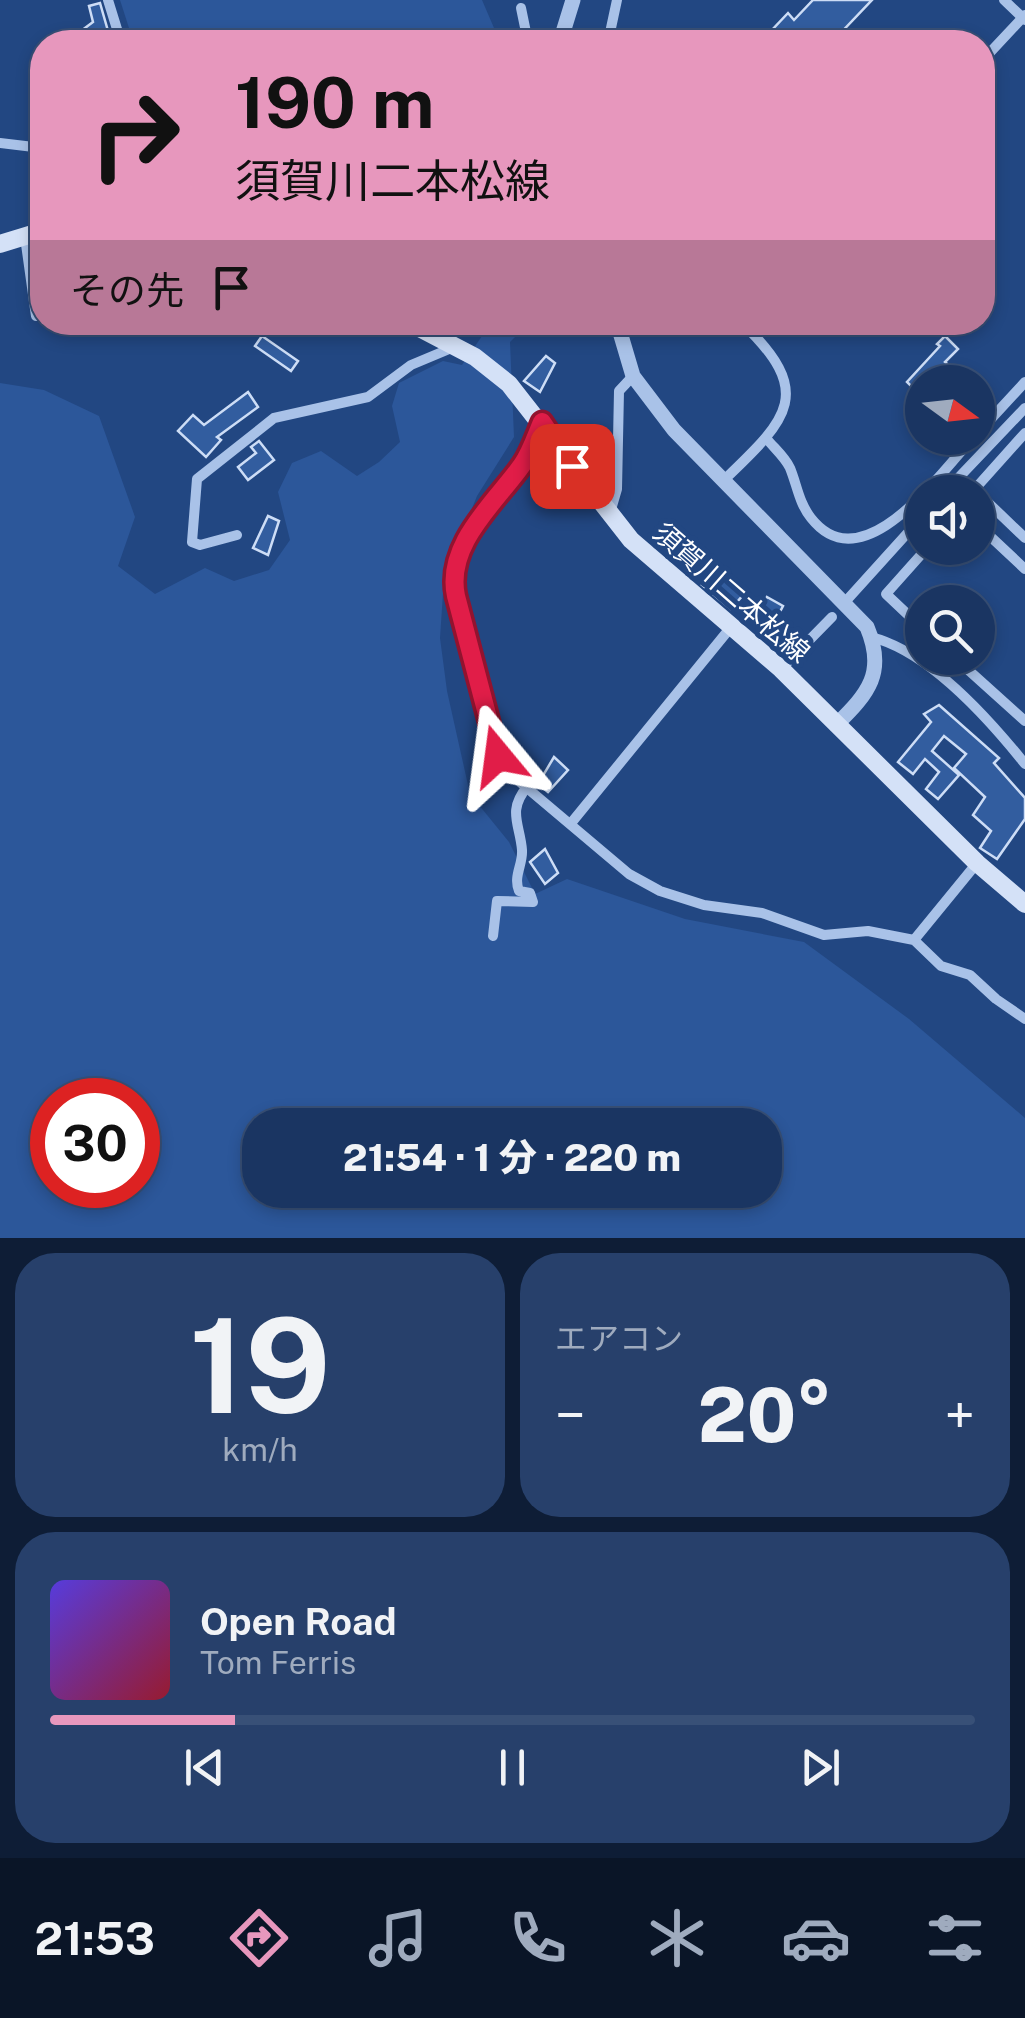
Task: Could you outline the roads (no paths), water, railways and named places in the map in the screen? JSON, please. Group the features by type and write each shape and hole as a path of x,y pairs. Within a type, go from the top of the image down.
{"main road":[{"path":"0,244 30,235"},
{"name":"須賀川二本松線","path":"433,335 492,368 542,422 632,540 782,669 977,863 1025,904"}],"street":[{"path":"108,0 117,30"},
{"path":"564,30 573,0"},
{"path":"611,30 617,0"},
{"path":"995,48 1024,18 1004,0"},
{"path":"521,8 526,30"},
{"path":"0,143 30,147"},
{"path":"621,335 633,376 674,430 846,601 871,637 876,656 870,687 836,725"},
{"path":"726,479 766,438 782,410 784,377 772,351 755,335"},
{"path":"237,536 200,546 192,542 197,479 274,418 368,398 412,365 455,346"},
{"path":"610,514 617,490 619,392 633,376"},
{"path":"995,414 1025,382"},
{"path":"961,475 1025,408"},
{"path":"542,422 523,464 479,517 464,548 454,587 498,756 506,771 572,822 629,874 660,891 704,906 762,913 824,935 868,931 914,940 941,966 970,974 1025,1019"},
{"path":"987,475 1025,433"},
{"path":"766,438 784,459 808,516 826,531 856,538 877,532 897,519 956,455"},
{"path":"995,510 1025,538"},
{"path":"846,601 905,536"},
{"path":"995,542 1025,569"},
{"path":"905,612 886,594 912,565"},
{"path":"782,669 832,617"},
{"path":"572,822 731,626"},
{"path":"871,637 888,641 945,682 1002,736 1025,764"},
{"path":"975,675 1025,720"},
{"path":"493,936 497,901 533,902 530,893 520,891 516,884 522,847 514,817 517,799 527,787"},
{"path":"914,940 977,863"}]}
